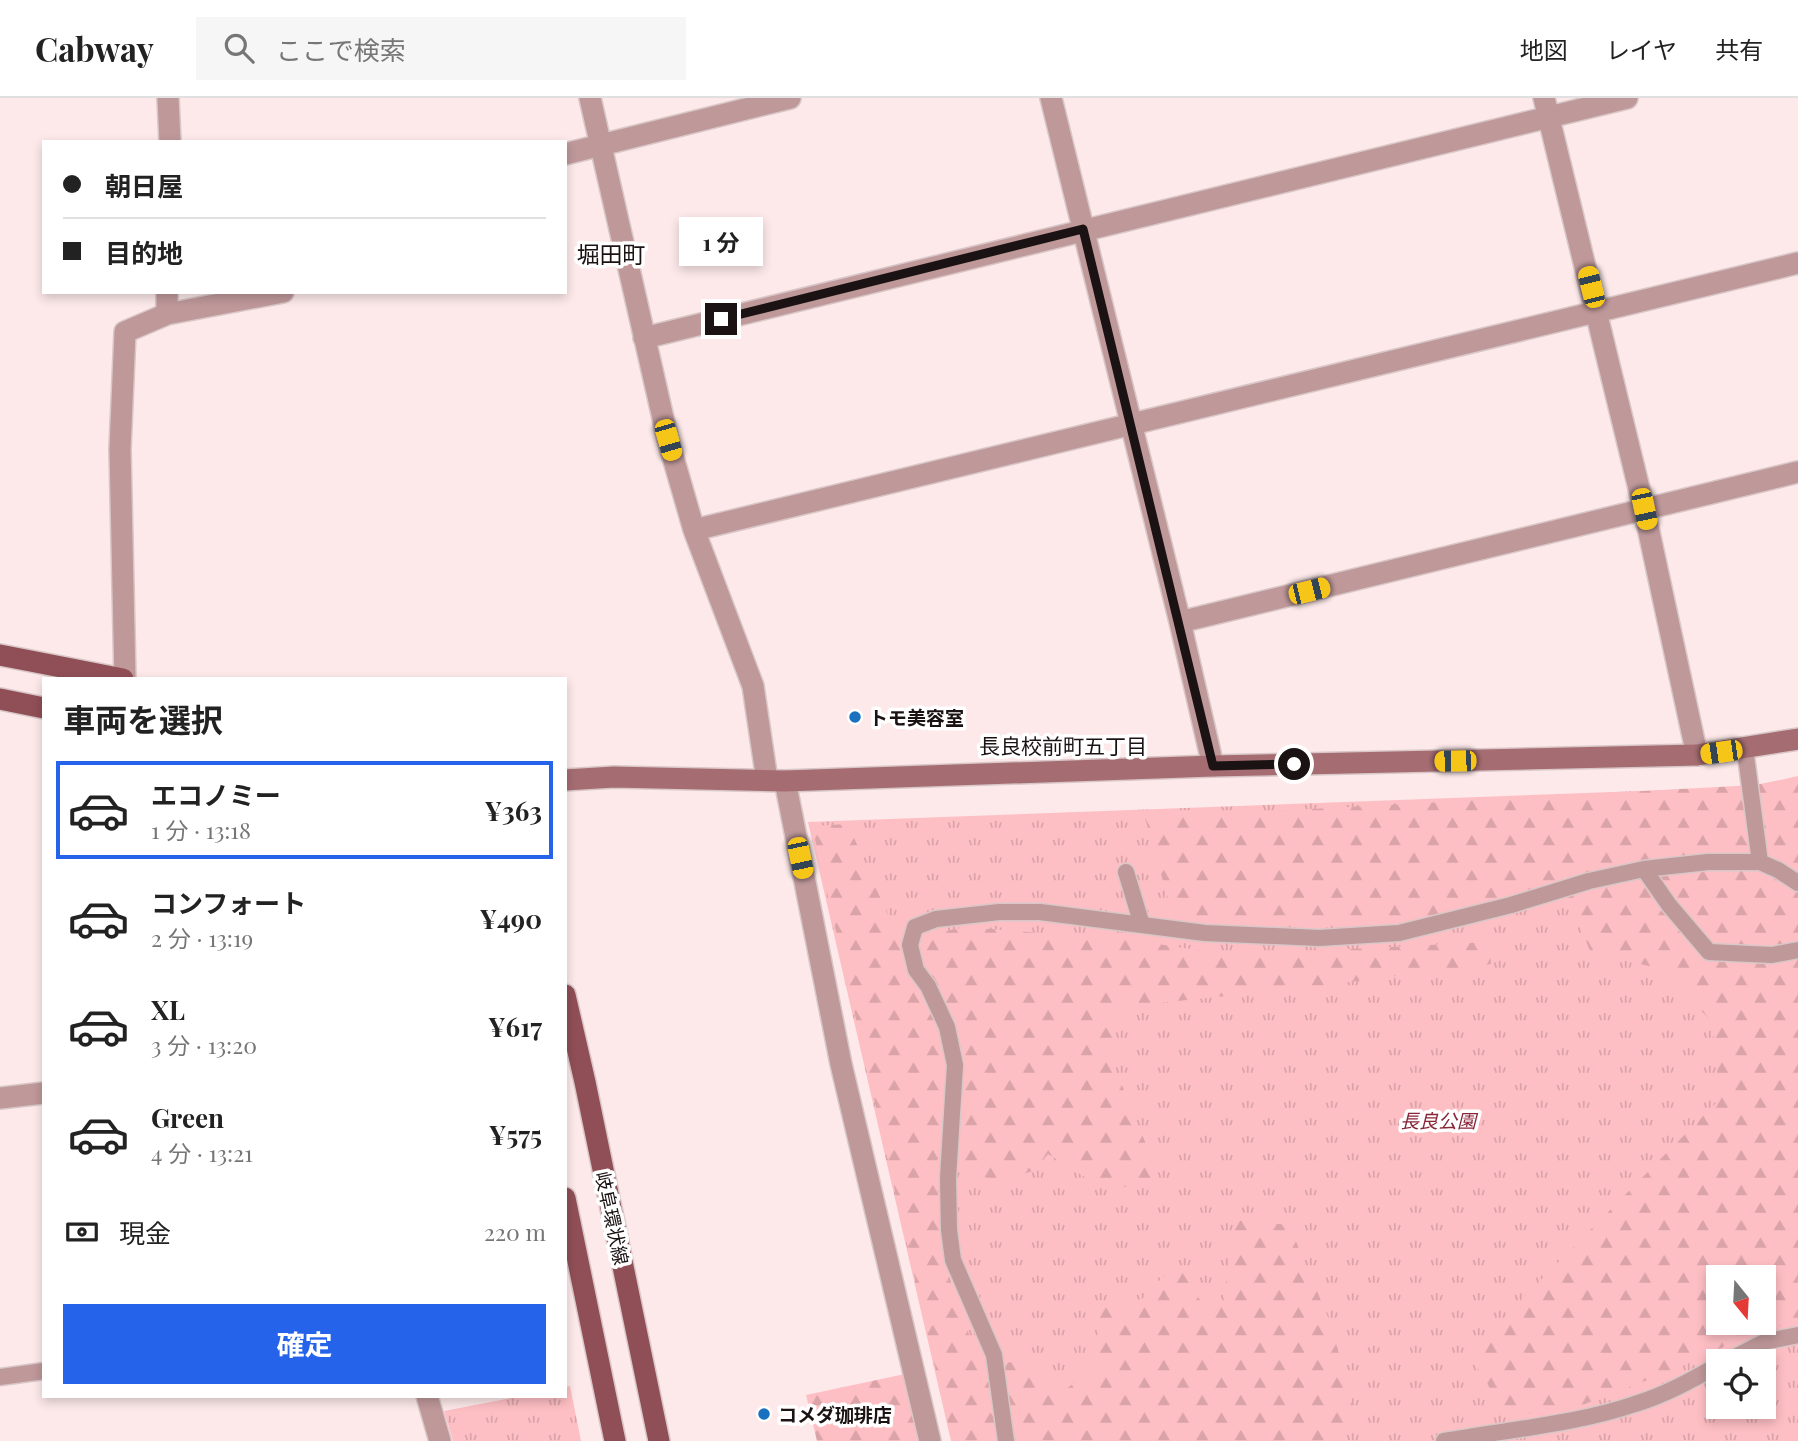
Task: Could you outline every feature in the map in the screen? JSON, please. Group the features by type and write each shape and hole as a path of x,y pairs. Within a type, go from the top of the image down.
{"main road":[{"path":"0,655 114,677"},
{"path":"0,699 42,708"},
{"name":"岐阜環状線","path":"567,1003 586,1082 659,1441"},
{"path":"567,1208 615,1441"}],"street":[{"path":"168,98 170,140"},
{"path":"590,98 668,440 694,530 753,686 930,1441"},
{"path":"567,153 790,98"},
{"path":"1051,98 1213,766"},
{"path":"644,338 1083,229 1547,107 1627,98"},
{"path":"1547,107 1644,509 1697,755"},
{"path":"694,530 1798,262"},
{"path":"124,677 120,449 125,332 167,303 262,294"},
{"path":"1180,622 1798,472"},
{"path":"567,780 614,777 776,780 1213,766 1697,755 1798,739"},
{"path":"0,1098 42,1093"},
{"path":"428,1398 440,1441"}],"lane":[{"path":"1745,749 1760,862"},
{"path":"1006,1441 994,1355 953,1260 949,1230 949,1139 955,1065 947,1027 928,986 916,970 910,945 911,933 915,927 936,919 999,912 1041,912 1205,933 1319,938 1399,933 1644,869 1708,862 1760,862 1798,883"},
{"path":"1644,869 1669,905 1709,952 1773,955 1798,950"},
{"path":"1126,872 1142,925"},
{"path":"1750,1349 1764,1342 1798,1335"},
{"path":"0,1377 42,1371"},
{"path":"1444,1441 1596,1415 1635,1405 1670,1391 1706,1372"}],"green space":[{"name":"長良公園","path":"1798,776 1798,1441 951,1441 808,822 1748,787"},
{"path":"1798,777 1798,1322 1776,1327 1776,1265 1706,1265 1706,1335 1749,1335 1719,1349 1706,1349 1706,1355 1671,1371 1585,1404 1507,1417 1476,1365 1514,1307 1720,1099 1712,1023 1667,970 1591,953 1564,889 1410,920 1334,916 1175,923 1145,818 1755,785"},
{"path":"848,824 890,920 928,935 965,927 1131,940 1231,955 1489,942 1491,964 1294,989 1110,1008 1115,1068 1159,1176 1109,1192 1048,1154 1035,1170 999,1183 936,1156 942,1264 980,1363 1032,1362 1060,1393 1093,1370 1101,1306 1142,1299 1176,1263 1200,1300 1223,1307 1234,1220 1289,1225 1330,1322 1358,1422 1333,1441 952,1441 812,826"},
{"path":"905,1374 921,1441 817,1441 806,1395"},
{"path":"570,1386 581,1441 453,1441 444,1411 511,1398 567,1398 567,1387"}],"place":[{"name":"トモ美容室","path":"855,717"},
{"name":"コメダ珈琲店","path":"764,1414"}],"district":[{"name":"堀田町","path":"611,253"},
{"name":"長良校前町五丁目","path":"1063,745"}],"route":[{"path":"721,319 1083,229 1213,766 1294,764"}]}
